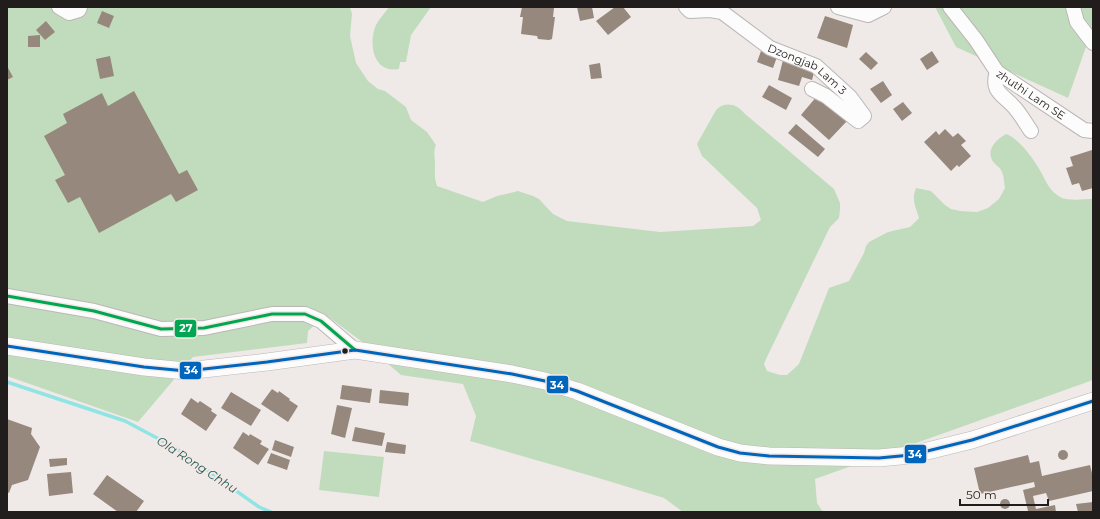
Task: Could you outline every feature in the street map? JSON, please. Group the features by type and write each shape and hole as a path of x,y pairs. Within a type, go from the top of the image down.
{"main road":[{"path":"7,346 144,367 186,371 355,350 512,374 545,381 577,391 718,447 740,453 769,456 879,458 912,455 972,440 1093,401"}],"street":[{"path":"59,7 69,13 79,10 80,7"},
{"name":"Dzongjab Lam 3","path":"686,7 690,11 710,10 722,12 770,48 816,66 850,97 864,116 858,121 826,96 812,89"},
{"path":"838,7 868,15 883,9 884,7"},
{"name":"zhuthi Lam SE","path":"950,7 976,40 997,72 1084,130 1093,131"},
{"path":"1073,7 1077,22 1093,42"},
{"path":"997,72 995,78 997,92 1015,107 1031,131"},
{"path":"7,296 94,311 161,329 204,328 272,314 305,314 321,321 355,350"}],"green space":[{"path":"7,7 350,7 352,14 350,36 356,63 368,81 378,89 385,91 406,107 411,120 427,132 436,145 434,154 437,186 483,202 497,196 518,191 539,199 553,214 567,221 660,232 753,226 761,220 757,208 702,156 697,144 716,110 723,105 738,107 834,189 840,203 839,218 830,227 764,364 767,371 780,375 787,375 799,364 829,288 849,281 869,242 888,232 910,227 919,218 914,200 916,188 931,191 945,205 951,209 960,211 977,212 988,208 999,199 1005,188 1004,178 1001,170 992,160 991,152 996,141 1006,134 1016,140 1026,150 1038,167 1049,187 1058,196 1078,200 1093,199 1093,380 815,479 817,503 823,512 683,512 664,498 470,441 476,416 463,384 401,375 365,344 326,315 308,331 307,343 193,357 138,422 7,376"},
{"path":"389,7 431,7 411,35 406,62 400,62 399,69 383,67 378,62 373,48 376,25"},
{"path":"935,7 1093,7 1093,27 1068,98 956,47"},
{"path":"324,451 384,457 379,497 319,490"}],"building":[{"path":"522,7 554,8 553,17 555,17 552,39 538,39 537,36 521,34 523,17 520,17"},
{"path":"577,7 592,7 594,18 580,21"},
{"path":"615,7 623,7 631,17 608,35 596,21"},
{"path":"102,11 114,16 109,28 97,23"},
{"path":"825,16 853,25 847,48 817,38"},
{"path":"46,21 55,32 45,40 36,30"},
{"path":"40,35 40,47 28,47 28,36"},
{"path":"761,51 777,57 773,68 757,62"},
{"path":"932,51 939,62 927,70 920,59"},
{"path":"866,52 878,63 871,70 859,59"},
{"path":"110,56 114,76 100,79 96,59"},
{"path":"783,60 815,69 812,80 802,77 799,86 778,80"},
{"path":"600,63 602,78 591,79 589,65"},
{"path":"7,66 13,77 7,80"},
{"path":"883,81 892,95 881,103 870,89"},
{"path":"769,85 792,98 786,110 762,97"},
{"path":"134,91 179,174 187,170 198,190 176,202 171,194 99,233 80,197 68,203 55,180 65,175 44,136 67,123 63,114 102,93 108,106"},
{"path":"817,96 847,121 829,140 801,115"},
{"path":"903,102 912,113 902,121 893,109"},
{"path":"796,124 825,149 818,157 788,133"},
{"path":"945,129 953,137 958,133 966,141 961,145 971,156 959,167 957,165 951,171 924,142 936,131 939,135"},
{"path":"1092,150 1093,188 1082,191 1079,183 1072,185 1066,168 1073,166 1070,157"},
{"path":"342,385 372,389 370,403 340,399"},
{"path":"272,389 278,393 279,391 298,406 288,422 261,404"},
{"path":"380,390 409,393 408,406 379,403"},
{"path":"231,392 261,410 251,426 221,408"},
{"path":"191,398 198,403 200,401 212,409 211,411 217,415 206,431 181,414"},
{"path":"337,405 352,408 345,438 331,434"},
{"path":"7,419 32,428 31,434 40,447 28,480 12,485 9,493 7,492"},
{"path":"355,427 385,433 382,446 352,441"},
{"path":"243,432 262,441 260,444 269,449 258,465 233,448"},
{"path":"275,440 294,447 291,457 272,450"},
{"path":"387,442 406,445 405,454 385,452"},
{"path":"1063,450 1068,455 1063,460 1058,455"},
{"path":"271,453 290,460 287,470 267,463"},
{"path":"1028,455 1030,463 1039,461 1042,476 1090,465 1092,473 1093,472 1093,491 1049,501 1046,493 1033,496 1036,509 1055,505 1056,512 1025,512 1028,511 1023,490 1035,487 1034,482 980,494 974,468"},
{"path":"67,458 67,465 50,467 49,459"},
{"path":"71,472 73,493 49,496 47,474"},
{"path":"107,475 144,501 136,512 118,512 93,494"},
{"path":"1003,499 1007,499 1009,500 1009,508 1003,509 1000,506 1000,502"},
{"path":"1093,502 1093,512 1078,512 1076,504"}],"waterway":[{"name":"Ola Rong Chhu","path":"7,382 125,421 174,447 259,507 271,512"}],"transit line":[{"name":"27","path":"7,296 94,311 161,329 204,328 272,314 305,314 321,321 355,350"},
{"name":"34","path":"7,346 144,367 186,371 355,350 512,374 545,381 577,391 718,447 740,453 769,456 879,458 911,455 972,440 1093,401"}]}
